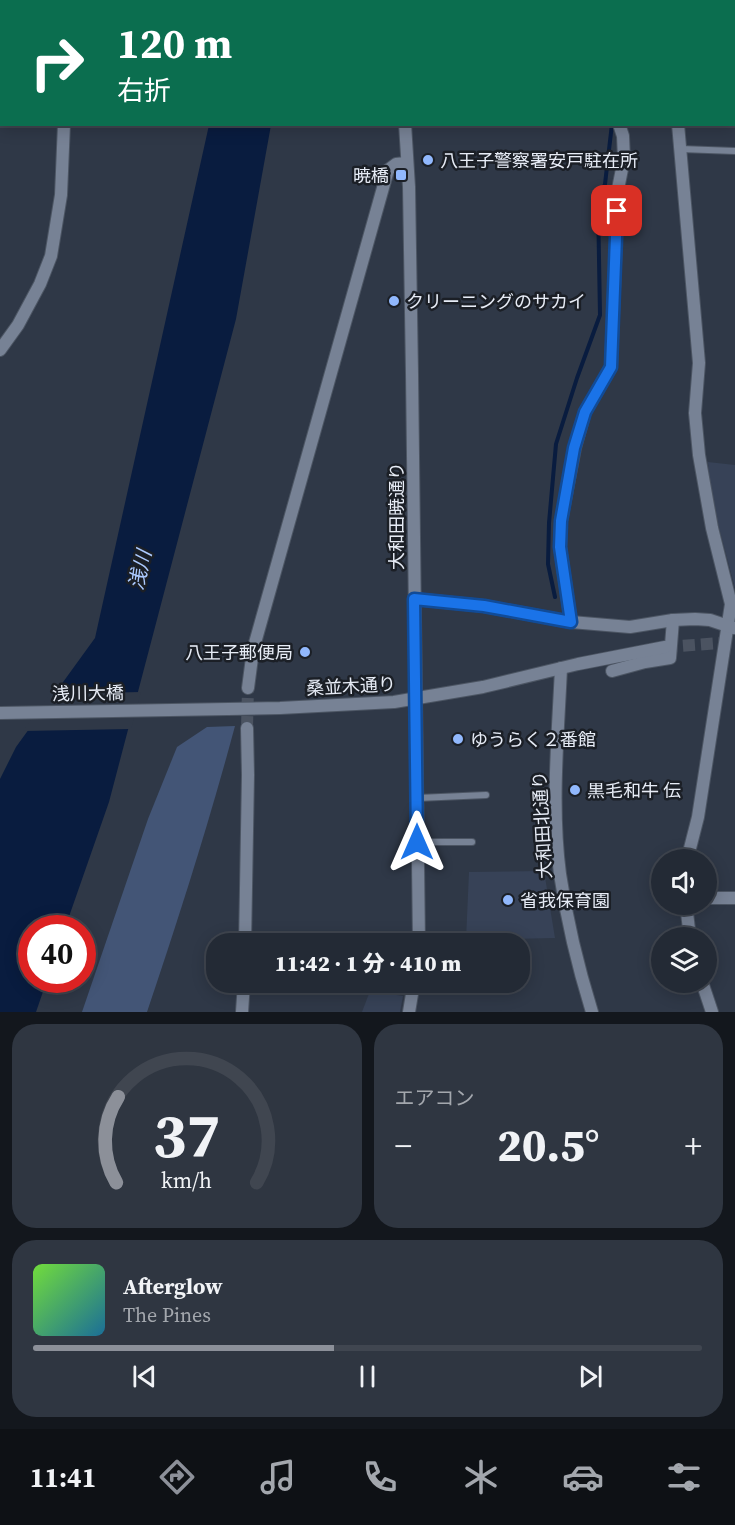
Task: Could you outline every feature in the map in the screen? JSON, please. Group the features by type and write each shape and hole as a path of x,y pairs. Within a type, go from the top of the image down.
{"street":[{"path":"0,350 18,325 40,284 51,256 62,195 64,126"},
{"name":"大和田暁通り","path":"405,126 409,187 419,933"},
{"path":"571,622 560,547 561,521 574,448 585,412 611,367 618,189 624,159 623,136 620,126"},
{"path":"678,126 699,363 695,413 699,455 712,528 731,604 732,627 698,817 690,849"},
{"path":"248,688 253,650 388,170 396,164 406,163"},
{"path":"414,599 484,606 571,622 630,627 673,620 703,620 732,627"},
{"path":"612,671 670,658 673,620"},
{"name":"桑並木通り","path":"177,710 352,706 416,700 665,647"},
{"name":"大和田北通り","path":"561,668 556,787 560,872 570,932 592,1012"},
{"name":"浅川大橋","path":"0,713 177,710"},
{"path":"245,933 247,728"},
{"path":"717,898 735,898"},
{"path":"242,1012 243,993"},
{"path":"409,1012 412,993"},
{"path":"706,993 712,1012"}],"lane":[{"path":"681,149 735,151"},
{"path":"417,798 486,795"},
{"path":"417,842 472,842"}],"shaded area":[{"path":"708,462 735,465 735,588 710,494"},
{"path":"235,726 193,870 147,1012 82,1012 88,993 96,993 96,971 148,819 177,747 207,727"},
{"name":"省我保育園","path":"544,871 555,938 530,939 530,933 466,933 469,872"},
{"path":"369,993 403,996 400,1012 362,1012"}],"water":[{"name":"浅川","path":"209,126 271,126 236,319 109,802 70,915 18,915 18,993 43,993 36,1012 0,1012 0,779 16,747 95,638"}],"pier":[{"path":"141,692 131,729 23,731 50,694"}],"waterway":[{"path":"555,597 548,564 556,444 600,315 598,202 605,184 612,126"}],"tunnel":[{"path":"665,647 735,642"},
{"path":"247,728 248,688"}],"place":[{"name":"八王子警察署安戸駐在所","path":"428,160"},
{"name":"暁橋","path":"401,175"},
{"name":"クリーニングのサカイ","path":"394,301"},
{"name":"八王子郵便局","path":"305,652"},
{"name":"ゆうらく２番館","path":"458,739"},
{"name":"黒毛和牛 伝","path":"575,790"},
{"name":"省我保育園","path":"508,900"}],"route":[{"path":"417,842 414,599 484,606 571,622 563,578 560,547 561,521 574,448 585,412 611,367 617,211"}]}
